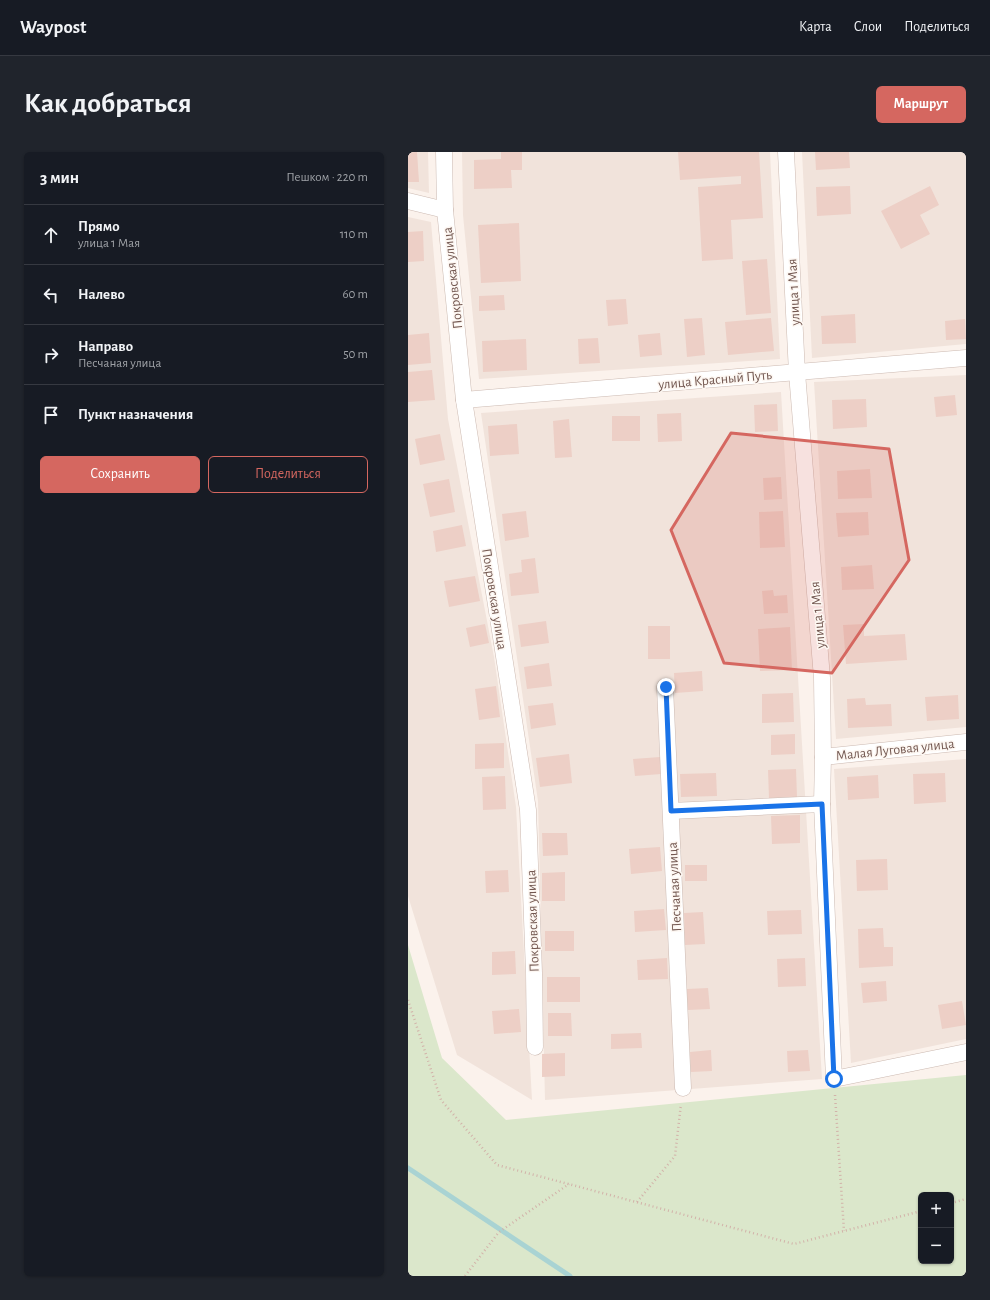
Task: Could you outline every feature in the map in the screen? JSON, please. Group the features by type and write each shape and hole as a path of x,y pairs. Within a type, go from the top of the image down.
{"street":[{"name":"Покровская улица","path":"444,152 445,210 464,400 528,810 535,1047"},
{"name":"улица 1 Мая","path":"786,152 797,373 822,678 822,804 834,1079"},
{"path":"408,201 445,210"},
{"name":"улица Красный Путь","path":"464,400 966,358"},
{"name":"Песчаная улица","path":"666,687 683,1088"},
{"name":"Малая Луговая улица","path":"823,757 966,742"},
{"path":"671,811 822,804"},
{"path":"834,1079 966,1052"}],"path":[{"path":"408,1000 441,1100 497,1164 794,1244 918,1212"},
{"path":"834,1079 844,1231"},
{"path":"637,1202 674,1156 683,1088"},
{"path":"465,1276 499,1232 569,1184"},
{"path":"954,1202 966,1199"}],"highlighted area":[{"path":"731,433 889,449 909,560 832,673 724,663 671,530"}],"shaded area":[{"path":"408,152 428,152 429,193 408,188"},
{"path":"462,152 770,152 780,359 479,379 463,215"},
{"path":"802,152 966,152 966,344 812,358"},
{"path":"408,217 431,222 448,419 494,657 516,807 532,1100 457,1055 408,896"},
{"path":"966,375 966,727 836,739 814,382"},
{"path":"781,392 822,1079 545,1100 538,801 481,413"},
{"path":"966,759 966,1039 851,1063 834,769"}],"green space":[{"path":"408,945 442,1058 506,1120 966,1075 966,1276 408,1276"}],"building":[{"path":"408,152 417,152 419,182 408,182"},
{"path":"501,152 522,152 522,170 511,170 512,188 474,189 474,160 501,159"},
{"path":"678,152 759,152 763,218 731,220 733,259 702,261 698,187 741,184 741,176 680,180"},
{"path":"815,152 849,152 850,168 816,170"},
{"path":"850,186 851,214 817,216 816,187"},
{"path":"930,186 939,205 920,215 930,234 901,249 881,211"},
{"path":"519,223 521,281 481,283 478,225"},
{"path":"423,231 424,261 408,262 408,232"},
{"path":"767,259 771,313 746,315 742,261"},
{"path":"504,295 505,310 479,311 479,296"},
{"path":"626,299 628,324 608,326 606,300"},
{"path":"855,314 856,343 822,344 821,316"},
{"path":"702,318 705,355 687,357 684,319"},
{"path":"771,318 774,351 728,355 725,322"},
{"path":"965,319 966,339 946,340 945,321"},
{"path":"429,333 431,363 408,365 408,335"},
{"path":"660,333 662,355 640,357 638,335"},
{"path":"598,338 600,363 579,364 578,339"},
{"path":"526,339 527,370 483,372 482,341"},
{"path":"432,370 435,400 408,402 408,372"},
{"path":"955,395 957,415 936,417 934,397"},
{"path":"866,399 867,427 833,429 832,400"},
{"path":"777,404 778,431 755,432 754,405"},
{"path":"681,413 682,441 658,442 657,414"},
{"path":"612,416 640,416 640,441 612,441"},
{"path":"569,419 572,457 555,458 553,421"},
{"path":"517,424 519,454 490,456 488,426"},
{"path":"440,434 445,460 420,465 415,439"},
{"path":"870,469 872,498 838,499 837,471"},
{"path":"781,477 782,499 764,500 763,478"},
{"path":"449,479 455,512 430,517 423,484"},
{"path":"526,511 529,537 505,541 502,514"},
{"path":"783,511 785,547 760,548 759,512"},
{"path":"868,512 869,535 838,537 836,513"},
{"path":"462,525 466,546 436,552 433,531"},
{"path":"535,558 539,593 511,596 509,574 522,572 521,560"},
{"path":"872,565 874,589 842,590 841,567"},
{"path":"475,576 480,601 449,607 444,581"},
{"path":"773,590 774,596 787,595 788,613 764,614 762,591"},
{"path":"546,621 549,643 521,647 518,625"},
{"path":"485,624 489,643 470,647 466,628"},
{"path":"864,624 864,636 905,634 907,660 846,664 843,625"},
{"path":"648,626 670,626 670,659 648,659"},
{"path":"790,627 792,670 760,671 758,629"},
{"path":"549,663 552,686 527,689 524,667"},
{"path":"702,671 703,691 675,693 674,673"},
{"path":"496,686 500,717 479,720 475,689"},
{"path":"793,693 794,722 762,723 762,694"},
{"path":"958,695 959,719 927,721 925,697"},
{"path":"865,698 866,705 891,704 892,726 848,728 847,699"},
{"path":"553,703 556,725 531,729 528,706"},
{"path":"795,734 795,754 771,755 771,735"},
{"path":"504,743 504,768 475,769 475,744"},
{"path":"569,754 572,783 540,787 536,758"},
{"path":"660,757 661,774 635,776 633,759"},
{"path":"796,769 797,797 769,798 768,770"},
{"path":"716,773 717,796 681,797 680,774"},
{"path":"945,773 946,802 914,804 913,774"},
{"path":"878,775 879,798 848,800 847,777"},
{"path":"505,776 506,809 483,810 482,777"},
{"path":"800,815 800,843 772,844 771,816"},
{"path":"542,833 567,833 568,855 543,856"},
{"path":"660,847 662,871 631,874 629,849"},
{"path":"887,859 888,890 857,891 856,860"},
{"path":"685,865 707,865 707,881 685,881"},
{"path":"508,870 509,892 486,893 485,871"},
{"path":"565,872 565,901 542,901 542,873"},
{"path":"664,909 666,930 635,932 634,911"},
{"path":"801,910 802,934 768,935 767,911"},
{"path":"703,912 705,944 685,945 684,913"},
{"path":"883,928 884,947 893,947 893,966 859,968 858,929"},
{"path":"545,931 574,931 574,951 545,951"},
{"path":"515,951 516,974 492,975 492,952"},
{"path":"667,958 668,979 638,980 637,960"},
{"path":"805,958 806,986 778,987 777,959"},
{"path":"547,977 580,977 580,1002 547,1002"},
{"path":"886,981 887,1001 863,1003 861,983"},
{"path":"708,988 710,1009 688,1010 687,989"},
{"path":"962,1001 966,1025 942,1029 938,1005"},
{"path":"519,1009 521,1032 494,1034 492,1011"},
{"path":"548,1013 571,1013 572,1036 548,1036"},
{"path":"641,1033 642,1048 611,1049 611,1034"},
{"path":"711,1050 712,1071 691,1072 690,1052"},
{"path":"808,1050 810,1071 788,1072 787,1051"},
{"path":"565,1053 565,1076 542,1077 542,1054"}],"waterway":[{"path":"408,1168 570,1276"}],"route":[{"path":"666,687 671,811 822,804 834,1079"}]}
